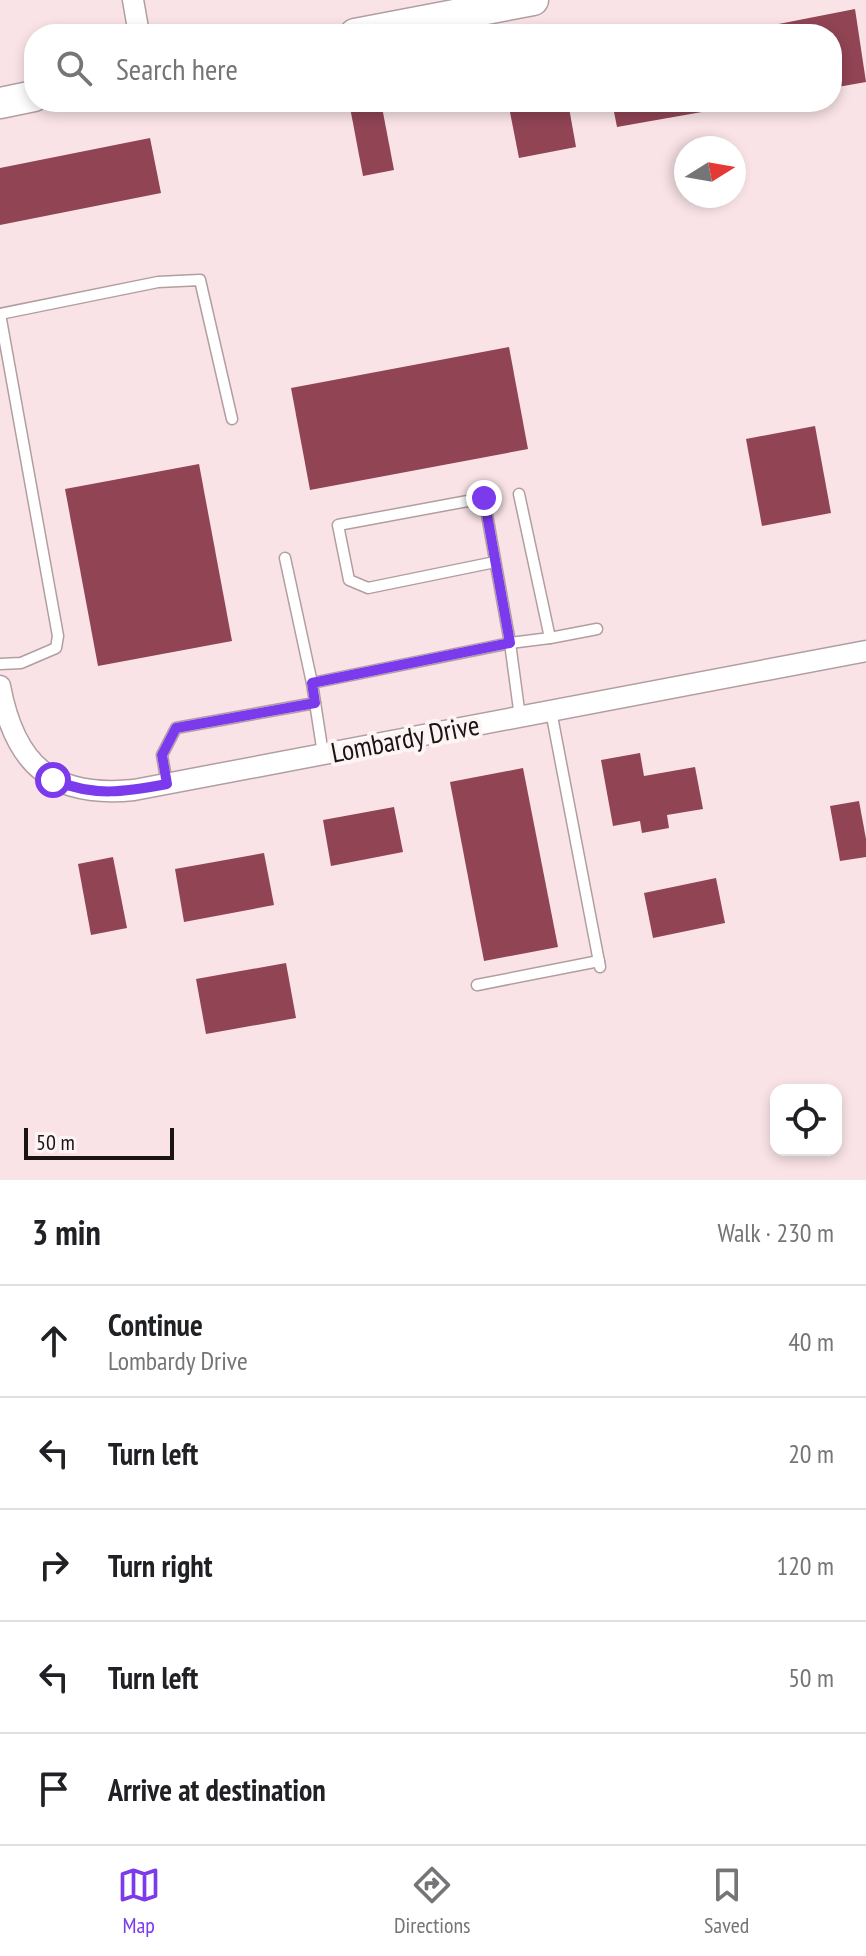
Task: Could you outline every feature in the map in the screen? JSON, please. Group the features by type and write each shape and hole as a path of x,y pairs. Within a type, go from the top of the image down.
{"street":[{"path":"133,0 137,24"},
{"path":"407,24 533,0"},
{"path":"0,103 24,98"},
{"name":"Lombardy Drive","path":"0,686 14,734 32,760 53,780 79,790 110,793 866,651"}],"lane":[{"path":"0,664 21,663 56,648 58,636 0,314 158,282 200,280 232,419"},
{"path":"519,494 550,638"},
{"path":"495,562 368,588 349,580 338,525 484,498 510,643 520,717"},
{"path":"285,558 312,683 323,754"},
{"path":"312,683 510,643 597,629"},
{"path":"167,784 162,755 176,728 315,703"},
{"path":"477,985 599,964 551,711"}],"building":[{"path":"855,9 866,82 842,86 842,24 778,24"},
{"path":"351,112 383,112 394,170 363,176"},
{"path":"510,112 570,112 576,147 519,158"},
{"path":"614,112 702,112 617,127"},
{"path":"150,138 161,193 0,225 0,168"},
{"path":"509,347 528,449 310,490 291,388"},
{"path":"815,426 831,513 762,526 746,439"},
{"path":"199,464 232,641 98,666 65,489"},
{"path":"640,753 644,776 695,767 703,809 667,815 669,828 642,833 640,821 613,826 601,760"},
{"path":"523,768 558,947 484,961 450,782"},
{"path":"859,801 866,857 840,861 830,806"},
{"path":"394,807 403,852 331,866 323,820"},
{"path":"264,853 274,905 184,922 175,869"},
{"path":"113,857 127,928 91,935 78,864"},
{"path":"716,878 725,923 653,938 644,893"},
{"path":"286,963 296,1018 206,1034 196,979"}],"route":[{"path":"53,780 79,790 110,793 167,784 162,755 176,728 315,703 312,683 510,643 484,498"}]}
